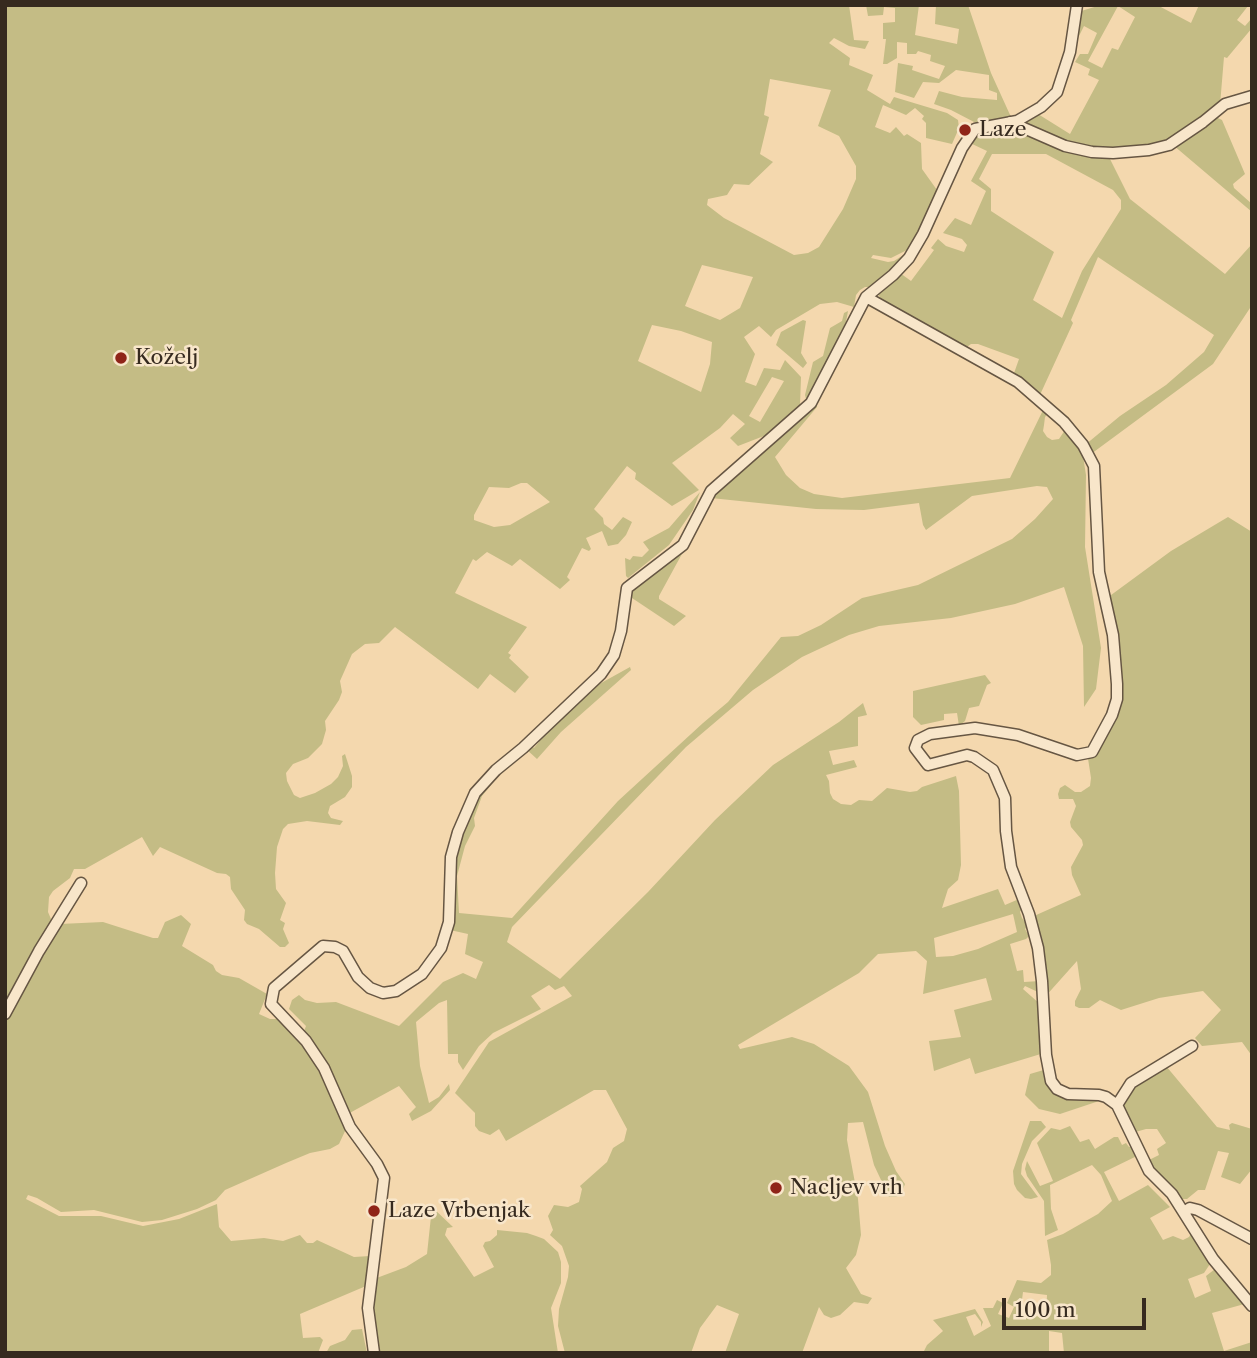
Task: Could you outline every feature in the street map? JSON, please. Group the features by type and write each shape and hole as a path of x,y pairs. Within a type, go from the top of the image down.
{"street":[{"path":"374,1353 368,1308 384,1178 350,1127 324,1068 306,1041 271,1004 274,988 323,946 343,951 358,977 370,988 383,993 396,991 422,974 440,948 449,922 451,857 458,832 475,793 496,770 601,674 614,655 621,631 627,588 683,545 711,491 811,402 866,298 909,258 923,234 962,148 975,129 1010,122 1041,107 1057,92 1070,52 1077,5"},
{"path":"1010,122 1065,146 1092,152 1149,150 1169,145 1224,104 1252,96"},
{"path":"866,298 1018,382 1064,422 1083,445 1094,466 1099,572 1113,635 1117,699 1112,715 1092,752 1077,755 1017,735 975,728 930,734 918,740 915,748 928,765 967,755 974,757 993,770 1005,798 1006,831 1012,867 1038,948 1046,1055 1051,1081 1057,1089 1068,1094 1099,1095 1107,1097 1117,1105 1149,1171 1172,1194 1213,1259 1252,1306"},
{"path":"5,1014 39,951 81,883"},
{"path":"1117,1105 1131,1083 1192,1046"},
{"path":"1184,1212 1190,1208 1198,1210 1252,1239"}],"shaded area":[{"path":"5,5 849,5 854,40 869,41 865,49 849,46 834,38 829,43 850,58 849,65 873,75 867,90 890,104 894,97 947,113 958,120 959,128 952,144 926,138 926,123 922,119 924,116 915,108 906,115 883,105 875,127 890,133 896,127 904,136 907,134 921,143 922,169 937,190 913,247 891,258 873,255 871,258 888,262 908,252 907,257 873,287 860,290 856,295 854,307 837,302 820,304 776,330 771,337 759,326 744,337 755,354 745,382 756,386 764,368 780,370 785,360 801,377 800,406 769,434 738,446 730,438 745,424 733,414 720,428 672,463 699,490 672,506 635,479 636,473 627,466 594,509 603,518 604,524 612,530 623,517 632,522 626,535 618,544 608,546 602,531 586,538 591,549 589,551 582,548 567,577 570,580 560,589 520,559 512,566 487,552 476,561 473,559 455,593 527,627 508,653 511,655 509,658 529,677 515,693 490,674 478,689 395,627 379,643 365,644 352,654 340,681 342,692 339,700 325,721 326,730 322,744 308,758 293,764 286,773 294,795 300,798 331,784 338,777 343,766 342,756 345,754 352,776 352,787 345,797 330,806 328,813 331,818 343,821 340,825 307,821 288,824 283,829 277,847 275,873 276,889 286,903 280,920 285,923 283,929 289,943 285,947 280,947 259,929 247,924 244,920 245,910 231,889 230,877 160,847 153,856 142,837 85,869 74,869 70,878 49,897 48,912 51,919 60,924 103,922 153,938 158,938 165,922 181,915 191,924 182,946 213,965 222,975 239,978 267,994 259,1014 278,1019 306,1048 346,1129 339,1144 330,1149 310,1153 286,1163 225,1190 216,1200 197,1209 162,1220 142,1222 94,1210 61,1212 37,1198 28,1195 26,1199 59,1216 101,1216 143,1226 179,1219 217,1204 219,1227 231,1241 264,1238 283,1241 300,1235 307,1243 317,1240 354,1257 370,1256 366,1286 300,1314 303,1338 320,1337 323,1340 318,1353 5,1353","holes":["770,79 831,90 818,126 839,136 856,166 856,179 843,209 819,247 808,253 794,255 724,218 707,205 708,199 727,195 734,184 749,185 773,162 760,154 769,117 764,115","702,265 753,277 740,308 720,320 685,306","652,325 681,331 712,342 710,364 701,392 638,361","772,377 784,381 760,422 749,416","527,483 550,502 510,525 494,527 474,520 489,487 509,488"]},
{"path":"866,5 919,5 915,35 957,44 959,29 935,24 936,5 968,5 991,73 1011,117 976,123 934,104 939,91 962,97 997,100 997,93 989,90 989,75 956,70 939,83 923,82 914,98 895,92 898,63 913,66 912,70 939,79 945,66 930,61 931,55 918,51 916,54 907,54 907,43 897,42 897,58 883,64 886,39 883,39 883,23 895,22 895,8 884,7 883,15 868,16"},
{"path":"1101,5 1157,5 1191,23 1199,5 1252,5 1252,8 1248,6 1237,20 1245,26 1252,18 1252,28 1227,58 1224,57 1220,105 1176,138 1157,146 1089,150 1024,125 1024,122 1038,114 1070,134 1099,80 1088,75 1090,69 1075,62 1080,54 1088,54 1097,33 1084,26 1076,42 1078,12","holes":["1118,6 1135,17 1118,50 1112,48 1102,68 1088,61"]},
{"path":"1216,117 1222,120 1245,174 1233,184 1234,188 1252,204 1252,212 1173,145"},
{"path":"1011,126 1109,157 1130,199 1225,274 1252,244 1252,305 1213,364 1091,454 1085,445 1120,416 1166,385 1204,352 1214,335 1098,257 1071,320 1073,323 1039,397 1013,376 1019,359 978,344 971,344 964,349 882,301 878,294 900,273 911,281 934,250 931,248 938,239 946,246 964,252 967,245 962,239 943,233 955,218 971,225 986,191 971,181 987,151 970,143 982,133","holes":["992,154 1046,154 1113,190 1121,200 1121,209 1082,271 1062,318 1033,300 1054,252 991,211 991,189 979,179"]},
{"path":"848,311 846,322 808,400 805,395 813,362 823,356 830,328 842,321 844,313"},
{"path":"803,320 806,321 801,353 807,363 803,368 776,345 781,332"},
{"path":"817,402 817,407 775,457 786,475 800,488 814,494 842,498 1010,478 1045,406 1050,411 1045,417 1043,431 1047,437 1052,440 1059,439 1067,427 1078,440 1083,456 1086,475 1085,547 1101,648 1096,689 1084,707 1083,646 1064,587 1015,604 951,618 879,626 849,635 802,657 753,690 686,747 512,927 507,942 560,979 648,892 715,820 773,765 863,703 867,715 858,717 858,746 829,751 833,765 854,760 857,767 826,775 833,799 841,804 851,805 859,800 872,801 887,788 917,791 956,776 959,791 961,865 958,880 948,889 942,908 998,889 1005,905 1019,899 1023,907 1020,912 1028,926 1025,929 1029,936 1010,944 1017,971 1023,970 1024,982 1040,981 1040,993 1025,986 1023,989 1040,1004 1044,1053 975,1074 970,1058 934,1071 929,1041 961,1037 954,1010 992,1000 986,978 923,994 927,961 916,951 878,954 859,973 738,1045 740,1049 792,1037 814,1044 849,1066 868,1092 885,1146 905,1184 901,1194 889,1197 874,1165 863,1122 848,1123 847,1140 858,1199 861,1235 856,1255 846,1268 861,1294 872,1298 868,1304 854,1302 840,1315 831,1318 824,1315 819,1307 802,1353 725,1353 739,1314 717,1305 700,1328 691,1353 565,1353 558,1326 569,1266 562,1246 550,1235 553,1230 548,1216 554,1205 568,1207 579,1202 582,1189 580,1186 607,1162 613,1148 624,1141 627,1129 606,1090 594,1090 506,1141 499,1129 490,1135 479,1131 475,1126 475,1113 455,1093 489,1042 572,996 564,986 555,990 549,985 531,996 541,1009 493,1033 479,1046 463,1070 458,1062 458,1054 448,1054 447,1000 439,1003 416,1022 420,1066 429,1103 439,1097 449,1084 450,1090 431,1111 412,1121 409,1114 416,1107 399,1086 346,1115 303,1034 306,1026 289,1009 292,1000 299,995 305,1000 317,1003 336,1002 399,1026 443,982 463,973 476,979 483,962 465,954 468,934 450,930 455,850 476,798 489,782 491,785 482,796 474,818 475,826 465,846 457,876 459,913 512,918 618,801 728,702 781,637 798,636 821,625 862,598 918,585 1012,539 1053,499 1047,487 1037,486 972,496 926,530 919,503 864,510 816,509 711,498","holes":["1013,914 1017,932 978,949 953,956 936,957 934,938"]},
{"path":"700,492 693,510 669,545 628,578 625,558 630,560 633,556 642,557 649,550 643,542 669,528"},
{"path":"1228,517 1252,532 1252,1056 1242,1042 1202,1046 1195,1038 1221,1010 1203,991 1159,998 1121,1010 1100,1000 1089,1008 1079,1008 1075,1006 1081,989 1077,961 1044,998 1044,952 1034,916 1081,895 1071,867 1083,845 1070,822 1076,806 1073,799 1059,799 1058,794 1060,788 1065,785 1075,792 1081,792 1090,786 1087,752 1104,723 1116,693 1107,598 1171,551"},
{"path":"682,551 659,596 659,599 686,616 674,626 629,596 635,587"},
{"path":"630,667 631,670 561,732 537,759 526,749 531,745 534,748 539,742 537,739 594,687"},
{"path":"985,675 991,683 987,685 979,706 969,708 965,721 959,726 957,713 944,714 944,720 921,725 913,717 913,691"},
{"path":"1166,1066 1217,1127 1230,1130 1229,1125 1232,1123 1252,1129 1252,1169 1240,1184 1221,1177 1229,1153 1218,1151 1205,1190 1198,1190 1187,1199 1181,1199 1147,1161 1159,1155 1157,1149 1166,1143 1157,1129 1132,1133 1122,1106 1127,1089"},
{"path":"1047,1069 1055,1090 1105,1099 1060,1114 1039,1109 1025,1095 1030,1074"},
{"path":"1030,1121 1041,1121 1046,1127 1032,1141 1022,1164 1021,1174 1038,1197 1031,1199 1025,1198 1017,1190 1013,1171"},
{"path":"1070,1126 1080,1142 1089,1139 1095,1149 1114,1137 1118,1137 1122,1145 1133,1145 1139,1155 1104,1172 1119,1201 1148,1185 1170,1207 1150,1218 1163,1240 1173,1236 1183,1240 1192,1232 1212,1261 1204,1273 1188,1279 1195,1298 1211,1291 1206,1276 1215,1269 1248,1303 1212,1313 1224,1351 1252,1342 1252,1353 1064,1353 1062,1333 1049,1331 1049,1353 923,1353 927,1345 943,1331 933,1320 975,1309 983,1322 981,1327 975,1314 966,1317 974,1336 991,1326 983,1308 993,1308 997,1300 1003,1303 998,1314 1009,1318 1014,1307 1007,1303 1017,1280 1041,1283 1051,1275 1047,1240 1098,1214 1112,1201 1101,1175 1092,1165 1050,1185 1051,1209 1058,1230 1045,1236 1044,1201 1025,1169 1027,1161 1040,1186 1053,1181 1037,1143 1051,1128 1060,1130","holes":["1023,1292 1047,1295 1046,1317 1020,1315"]},
{"path":"432,1207 453,1227 447,1228 445,1235 474,1277 494,1267 483,1246 497,1235 497,1230 536,1236 544,1239 558,1252 561,1283 551,1308 558,1353 380,1353 371,1311 374,1279 406,1267 427,1254"},
{"path":"362,1329 367,1353 326,1353 330,1346 345,1340 352,1330"}],"place":[{"name":"Laze","path":"965,130"},
{"name":"Koželj","path":"121,358"},
{"name":"Nacljev vrh","path":"776,1188"},
{"name":"Laze Vrbenjak","path":"374,1211"}]}
